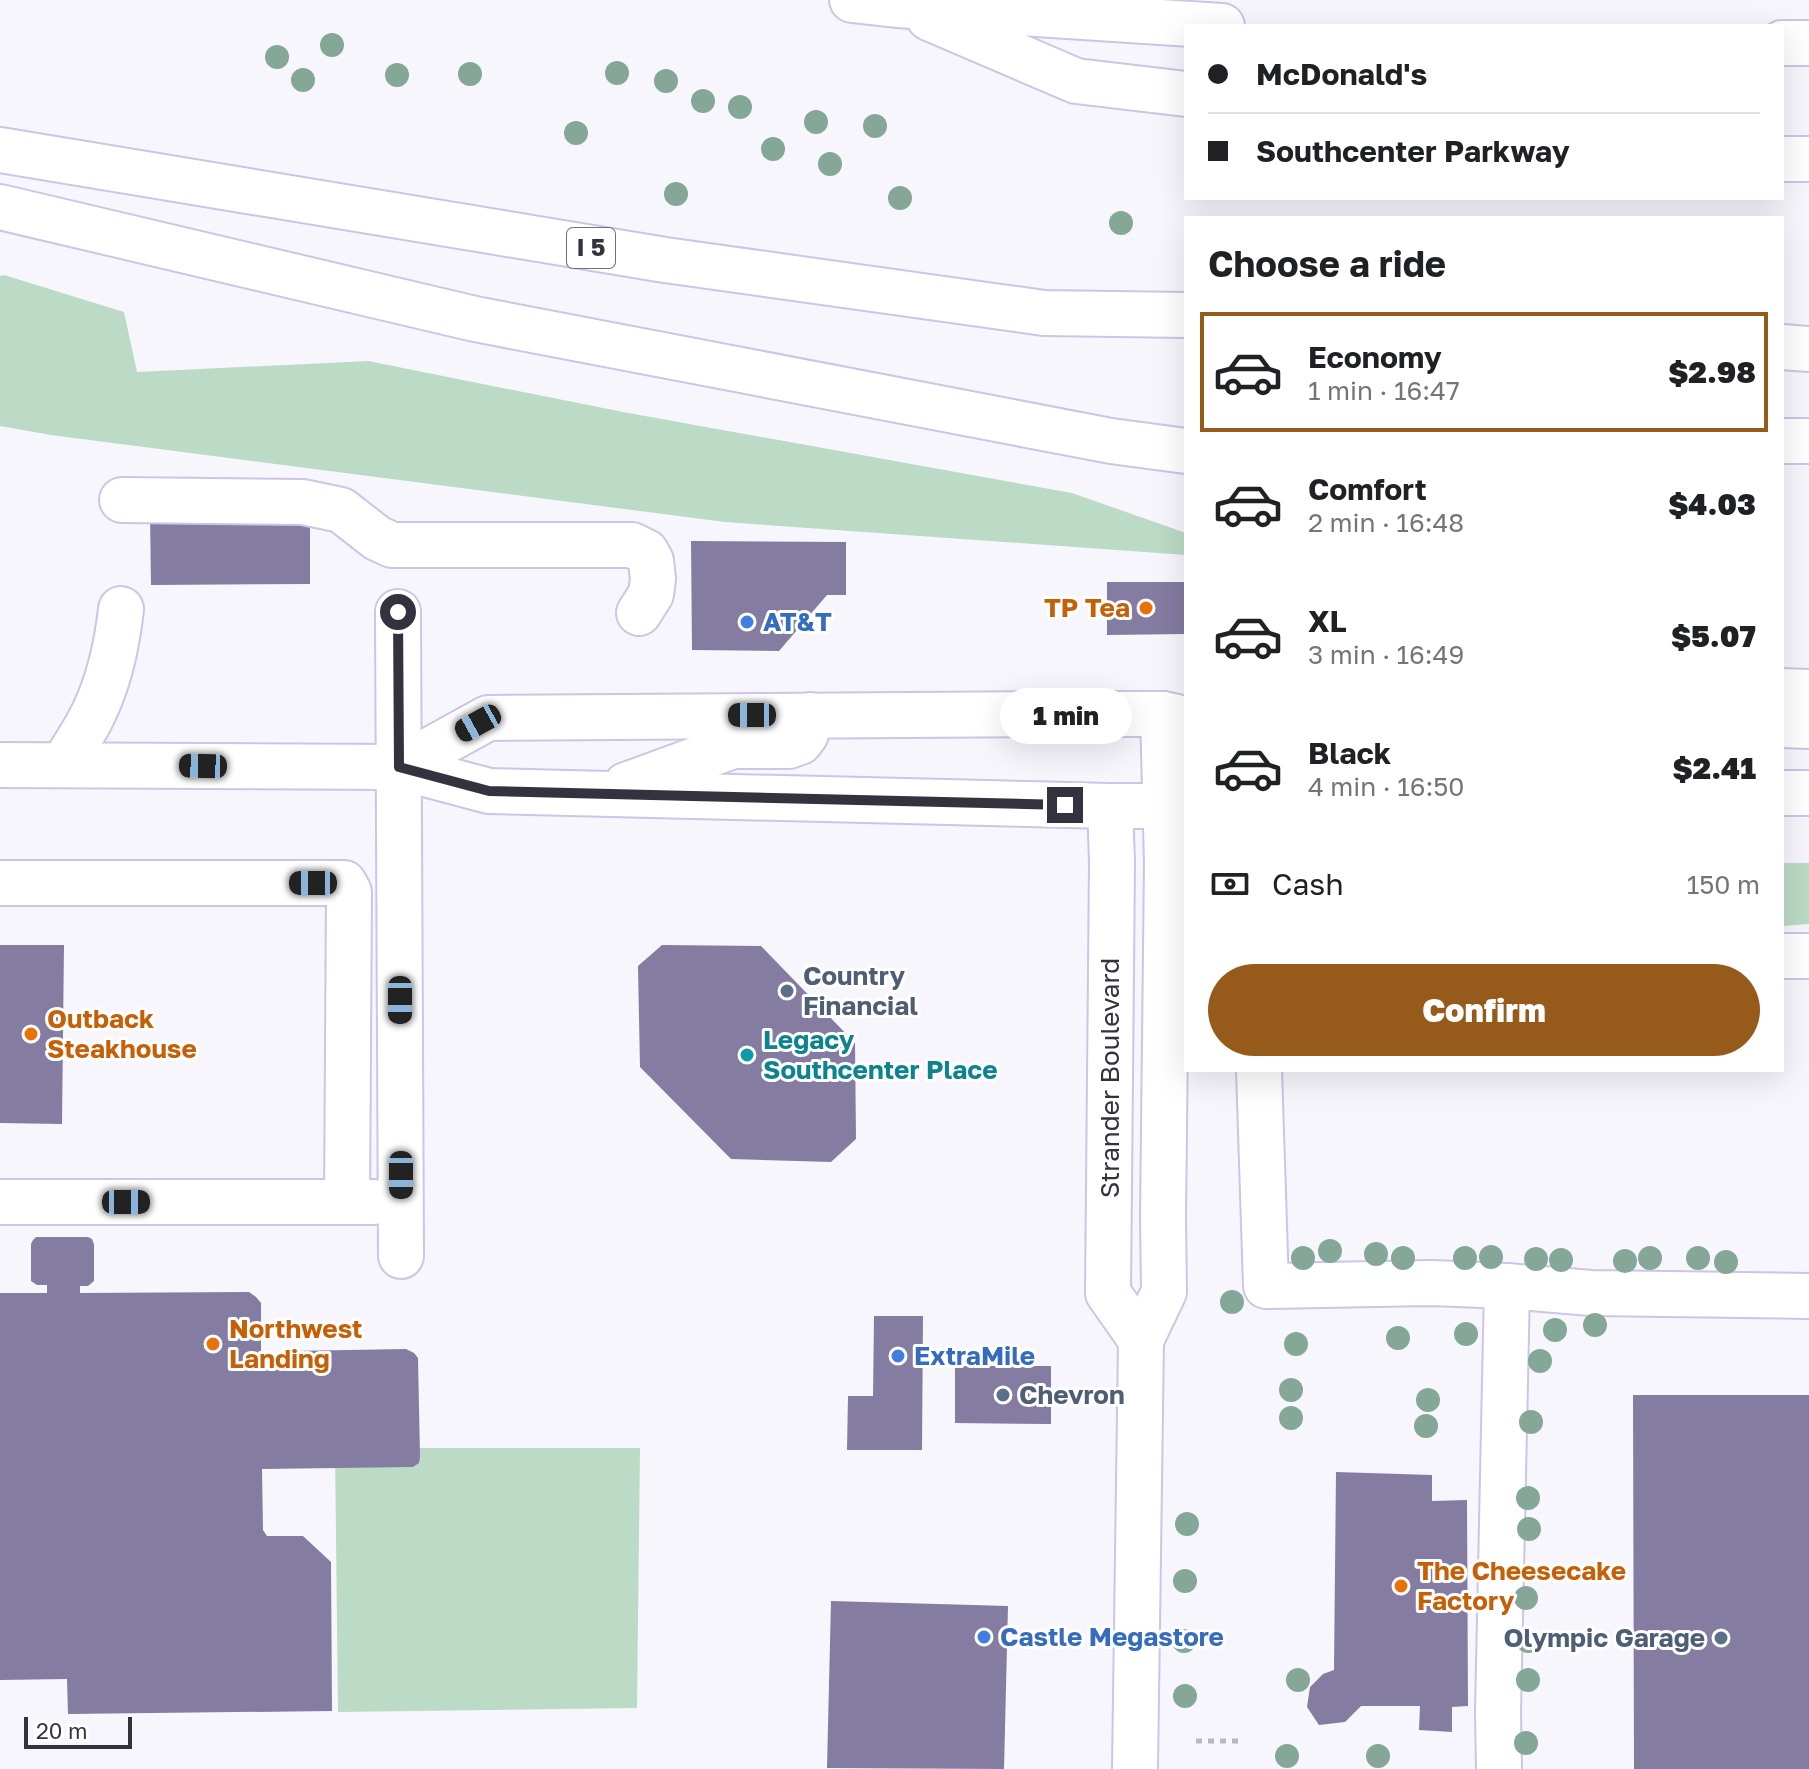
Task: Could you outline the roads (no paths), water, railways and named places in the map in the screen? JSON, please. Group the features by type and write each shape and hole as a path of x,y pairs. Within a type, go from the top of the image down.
{"main road":[{"path":"852,0 1191,24"},
{"path":"897,5 1076,81 1184,94"},
{"path":"1784,43 1809,43"},
{"name":"I 5","path":"0,150 665,260 965,302 1044,313 1184,315"},
{"path":"1784,159 1809,159"},
{"path":"0,207 475,319 1111,441 1184,451"},
{"path":"1784,320 1809,321"},
{"path":"1784,347 1809,349"},
{"path":"903,401 1184,420"},
{"path":"1784,441 1809,441"},
{"path":"122,500 303,502 341,510 377,538 392,545 632,545 646,552 651,561 653,579 651,594 639,613"},
{"path":"63,765 94,712 110,670 118,640 121,609"},
{"path":"398,612 401,1256"},
{"path":"1784,691 1809,692"},
{"path":"399,767 488,718 1178,714"},
{"name":"Strander Boulevard","path":"1135,1769 1141,1340 1164,1292 1167,863 1176,806 1178,714"},
{"path":"601,794 733,746 789,746 800,742 806,734 810,715"},
{"path":"1784,725 1809,726"},
{"path":"1110,806 1179,757"},
{"path":"1784,764 1809,764"},
{"path":"0,765 399,767 489,791 1176,806"},
{"path":"1784,793 1809,793"},
{"name":"Strander Boulevard","path":"1110,806 1108,1293 1141,1340"},
{"path":"0,883 344,883 349,892 347,1202"},
{"path":"1784,956 1809,956"},
{"path":"1259,1072 1266,1286 1431,1283 1591,1293 1809,1296"},
{"path":"0,1202 401,1202"},
{"path":"1499,1769 1507,1286"}],"place":[{"name":"TP Tea","path":"1146,608"},
{"name":"AT&T","path":"747,622"},
{"name":"Country Financial","path":"787,991"},
{"name":"Outback Steakhouse","path":"31,1034"},
{"name":"Legacy Southcenter Place","path":"747,1055"},
{"name":"Northwest Landing","path":"213,1344"},
{"name":"ExtraMile","path":"898,1356"},
{"name":"Chevron","path":"1003,1395"},
{"name":"The Cheesecake Factory","path":"1401,1586"},
{"name":"Castle Megastore","path":"984,1637"},
{"name":"Olympic Garage","path":"1721,1638"}]}
